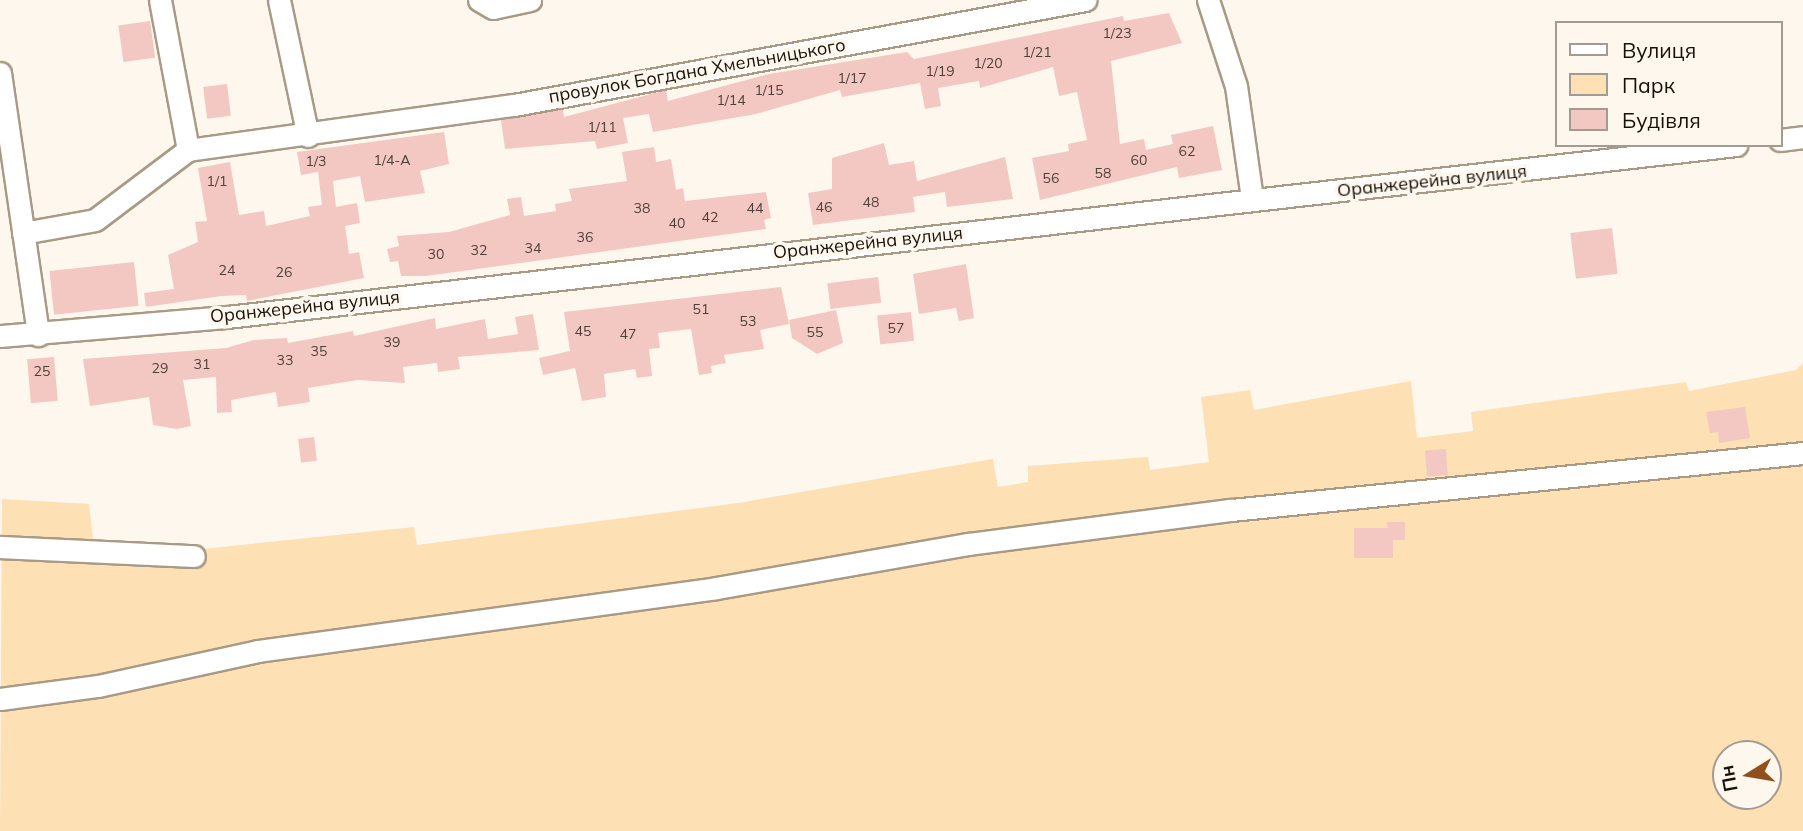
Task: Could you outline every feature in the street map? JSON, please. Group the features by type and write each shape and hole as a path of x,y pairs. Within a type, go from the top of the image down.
{"street":[{"path":"23,233 95,220 188,150 160,0"},
{"path":"279,0 307,136"},
{"path":"479,0 494,8 530,0"},
{"name":"провулок Богдана Хмельницького","path":"188,150 307,136 1085,0"},
{"path":"1208,0 1236,86 1252,199"},
{"path":"0,73 38,335"},
{"path":"1782,140 1803,137"},
{"name":"Оранжерейна вулиця","path":"0,336 38,335 1718,147"},
{"path":"0,699 98,686 258,651 716,588 968,544 1250,508 1461,492 1803,453"},
{"path":"0,548 194,556"}],"green space":[{"path":"1803,363 1803,831 0,831 2,499 89,504 94,548 183,551 414,527 417,545 738,503 993,459 998,487 1028,482 1028,466 1148,457 1150,470 1209,462 1201,397 1250,390 1254,410 1411,381 1417,438 1473,431 1471,412 1686,382 1689,391 1796,370"}],"building":[{"path":"1169,13 1182,43 1111,61 1120,144 1144,139 1146,150 1173,144 1171,135 1213,126 1222,170 1179,178 1177,167 1040,200 1032,158 1069,151 1068,144 1087,140 1077,92 1059,96 1053,67 980,88 979,81 938,88 941,106 925,109 920,83 842,97 840,90 756,114 653,132 649,114 623,118 628,143 597,149 595,141 505,149 501,120 563,109 564,117 666,90 668,101 769,74 907,52 914,59 1123,16 1124,21"},
{"path":"150,21 155,58 123,62 118,25"},
{"path":"227,84 231,116 207,119 203,87"},
{"path":"444,132 449,164 420,171 425,193 365,202 360,176 333,181 336,207 357,203 360,223 345,226 349,254 359,252 364,278 247,301 246,295 221,296 146,307 144,293 174,289 168,255 198,242 195,222 207,221 198,168 230,162 239,215 264,211 266,226 310,216 308,207 322,205 318,172 301,175 297,152"},
{"path":"884,143 889,165 914,161 917,181 1005,157 1013,199 947,207 945,192 913,197 915,212 813,225 808,193 832,189 832,158"},
{"path":"654,147 656,162 671,159 676,190 683,188 685,201 766,192 771,218 764,220 766,229 426,276 401,276 398,261 390,262 387,249 399,246 397,236 449,232 510,215 507,199 521,197 524,216 556,211 555,204 572,201 569,189 627,181 622,152"},
{"path":"1612,228 1618,274 1576,279 1570,233"},
{"path":"134,262 139,306 54,315 49,271"},
{"path":"966,264 974,318 959,321 956,308 919,314 913,274"},
{"path":"878,277 881,303 831,309 827,283"},
{"path":"781,287 789,324 760,330 764,349 724,355 726,363 711,366 712,373 699,375 691,329 658,333 660,348 649,349 652,376 637,378 635,369 604,374 606,397 582,401 575,368 543,375 539,358 570,351 564,312"},
{"path":"836,310 843,343 817,354 792,338 789,320"},
{"path":"911,312 914,341 880,344 877,316"},
{"path":"533,314 539,350 458,357 460,369 438,372 437,363 403,367 405,383 358,380 308,388 310,402 278,407 276,392 231,400 232,412 217,413 216,377 183,380 191,426 177,429 153,425 149,397 90,406 83,359 226,348 254,340 287,338 288,343 353,331 354,336 435,318 436,329 485,319 488,339 518,334 515,317"},
{"path":"54,357 58,401 31,403 27,359"},
{"path":"1745,407 1750,438 1719,443 1718,432 1710,433 1706,412"},
{"path":"314,437 317,461 301,463 298,439"},
{"path":"1446,449 1448,475 1427,476 1425,450"},
{"path":"1387,522 1405,522 1405,540 1393,540 1393,558 1354,558 1354,528 1388,528"}]}
